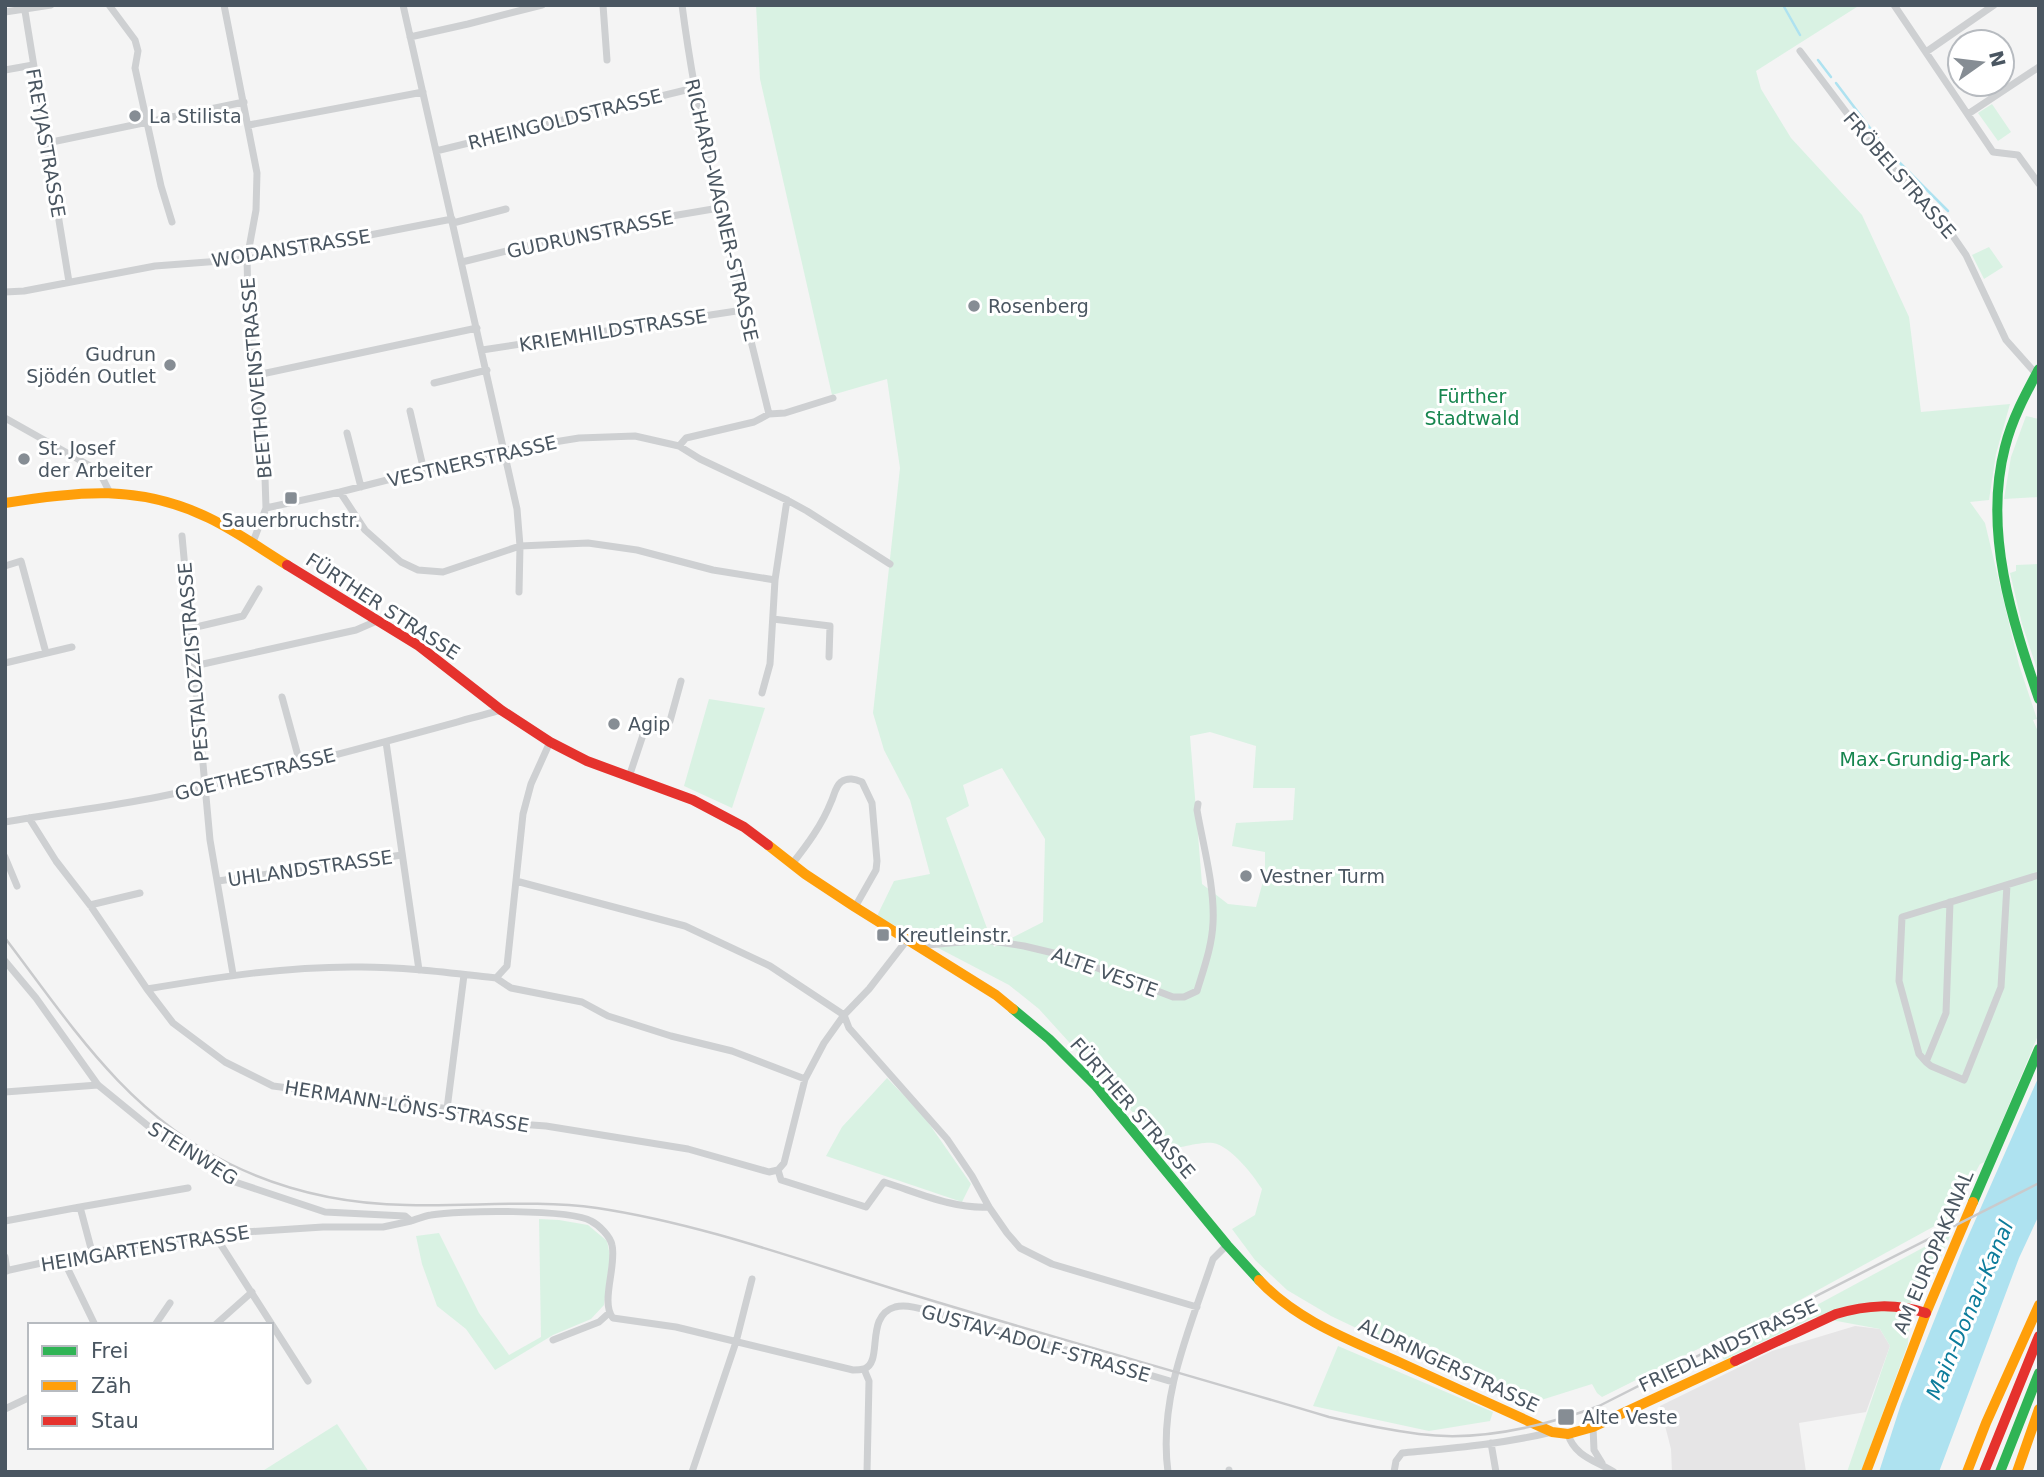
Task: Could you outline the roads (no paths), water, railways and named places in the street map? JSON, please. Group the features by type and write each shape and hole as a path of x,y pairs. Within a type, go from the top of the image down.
{"main road":[{"path":"2038,373 2018,405 2007,436 1998,491 1997,528 2002,575 2010,609 2039,699"},
{"name":"FÜRTHER STRASSE","path":"5,503 49,495 109,491 149,497 182,506 253,542 379,620 429,654 501,710 550,742 587,761 693,800 744,827 855,907 996,995 1049,1039 1096,1086 1227,1245 1275,1297 1330,1331"},
{"name":"AM EUROPAKANAL","path":"1866,1472 1926,1313 2039,1049"},
{"name":"FRIEDLANDSTRASSE","path":"1552,1432 1568,1434 1593,1427 1836,1314 1875,1304 1900,1305 1926,1313"},
{"path":"1967,1472 2039,1305"},
{"name":"ALDRINGERSTRASSE","path":"1330,1331 1552,1432"},
{"path":"1984,1472 2039,1336"},
{"path":"2000,1472 2039,1373"},
{"path":"2017,1472 2039,1409"}],"street":[{"path":"5,12 51,5"},
{"path":"109,5 135,40 138,51 135,68 161,186 172,222"},
{"name":"BEETHOVENSTRASSE","path":"224,5 257,173 256,210 247,259 248,296 264,447 266,508 253,542"},
{"path":"402,5 517,509 520,546 519,592"},
{"path":"410,37 542,5"},
{"path":"602,5 607,60"},
{"name":"RICHARD-WAGNER-STRASSE","path":"682,5 694,88 719,208 769,414"},
{"path":"1894,5 1993,152 2018,155 2039,184"},
{"path":"1926,52 1994,5"},
{"name":"FREYJASTRASSE","path":"24,7 69,282"},
{"name":"FRÖBELSTRASSE","path":"1800,51 1874,149 1944,223 1965,255 2006,340 2038,373"},
{"path":"5,70 33,65"},
{"path":"1968,114 2039,67"},
{"name":"RHEINGOLDSTRASSE","path":"436,151 694,88"},
{"path":"249,125 423,92"},
{"path":"47,143 244,102"},
{"name":"GUDRUNSTRASSE","path":"462,262 595,229 719,208"},
{"name":"WODANSTRASSE","path":"5,292 155,266 247,259 506,209"},
{"name":"KRIEMHILDSTRASSE","path":"482,350 743,310"},
{"path":"257,375 477,328"},
{"path":"434,383 487,370"},
{"path":"679,446 686,438 754,422 769,414 785,413 833,398"},
{"path":"410,411 424,471"},
{"path":"5,418 92,467 109,491"},
{"path":"347,433 361,487"},
{"name":"VESTNERSTRASSE","path":"266,508 505,450 579,438 635,436 679,446 807,510 890,564"},
{"path":"340,492 365,530 401,562 418,570 443,572 520,546 588,543 637,550 713,570 775,580"},
{"path":"762,693 770,664 775,580 787,500"},
{"name":"PESTALOZZISTRASSE","path":"182,536 210,840 233,974"},
{"path":"5,566 21,561 46,653"},
{"path":"192,628 243,615 259,589"},
{"path":"773,619 831,626 829,657"},
{"path":"194,666 356,630 379,620"},
{"path":"5,663 72,647"},
{"path":"629,778 643,735 652,729 664,728 670,721 681,681"},
{"path":"282,697 300,763"},
{"name":"GOETHESTRASSE","path":"5,822 154,798 204,787 386,742 501,710"},
{"path":"386,742 419,970"},
{"path":"496,978 507,966 523,814 531,784 550,742"},
{"path":"792,864 812,839 841,782 851,779 862,782 872,803 877,861 876,870 855,907"},
{"name":"ALTE VESTE","path":"907,940 927,944 985,940 1024,946 1066,956 1173,997 1184,997 1197,991 1210,947 1213,921 1198,804"},
{"name":"HERMANN-LÖNS-STRASSE","path":"29,818 56,861 173,1023 225,1062 273,1086 488,1114 506,1123 546,1126 688,1149 769,1172 778,1170"},
{"name":"UHLANDSTRASSE","path":"218,881 402,855"},
{"path":"5,857 17,886"},
{"path":"2007,885 2001,987 1964,1080 1931,1066 1919,1054 1899,981 1902,917 2039,875"},
{"path":"516,881 685,926 770,966 844,1015 849,1028 947,1139 989,1207 1020,1248 1052,1264 1197,1307"},
{"path":"90,905 141,893"},
{"path":"1926,1062 1945,1013 1950,902"},
{"path":"907,940 869,989 844,1015 824,1043 805,1079 785,1163 778,1170 781,1180 866,1207 884,1182 970,1208 989,1207"},
{"name":"STEINWEG","path":"5,961 37,998 98,1085 169,1143 235,1182 325,1212 405,1216 411,1221 431,1215 472,1212 548,1213 590,1220 611,1240 614,1256 608,1304 611,1316"},
{"path":"146,989 233,974 299,968 362,967 496,978 511,988 582,1002 603,1015 732,1051 805,1079"},
{"path":"447,1109 464,975"},
{"path":"5,1092 98,1085"},
{"path":"5,1221 188,1188"},
{"path":"80,1208 92,1252"},
{"path":"323,1227 325,1212"},
{"name":"HEIMGARTENSTRASSE","path":"6,1271 92,1252 214,1234 323,1227 383,1227 411,1221"},
{"path":"214,1234 271,1323"},
{"path":"1168,1472 1167,1411 1173,1382 1213,1259 1227,1245"},
{"path":"5,1257 6,1271"},
{"path":"63,1259 94,1323"},
{"path":"692,1472 736,1342 752,1279"},
{"path":"217,1323 252,1293"},
{"path":"156,1323 170,1303"},
{"name":"GUSTAV-ADOLF-STRASSE","path":"864,1369 872,1360 878,1321 886,1311 897,1307 914,1308 971,1322 1173,1382"},
{"path":"553,1340 611,1316 676,1327 853,1370 864,1369 869,1381 867,1472"},
{"path":"273,1326 308,1381"},
{"path":"5,1409 28,1398"},
{"path":"1577,1451 1587,1451 1593,1445 1593,1427"},
{"name":"FRIEDLANDSTRASSE","path":"1394,1471 1396,1461 1402,1453 1491,1443 1552,1432"},
{"path":"1568,1434 1577,1451 1614,1472"},
{"path":"1491,1443 1496,1472"},
{"path":"1593,1445 1604,1466"}],"water":[{"name":"Main-Donau-Kanal","path":"2039,1076 2039,1215 2019,1258 1939,1472 1879,1472 1901,1404 1963,1248"}],"waterway":[{"path":"1783,5 1800,35"},
{"path":"1818,60 1831,77"},
{"path":"1836,83 1879,140"},
{"path":"1883,146 1948,211"}],"railway":[{"path":"5,938 78,1035 131,1093 160,1120 230,1164 272,1182 361,1202 573,1205 637,1215 754,1245 960,1309 1329,1417 1419,1434 1464,1436 1510,1431 1599,1406 2039,1183"}],"place":[{"name":"La Stilista","path":"135,116"},
{"name":"Rosenberg","path":"974,306"},
{"name":"Gudrun Sjödén Outlet","path":"170,365"},
{"name":"St. Josef der Arbeiter","path":"24,459"},
{"name":"Sauerbruchstr.","path":"291,498"},
{"name":"Agip","path":"614,724"},
{"name":"Vestner Turm","path":"1246,876"},
{"name":"Kreutleinstr.","path":"883,935"},
{"name":"Alte Veste","path":"1566,1417"}],"park label":[{"name":"Fürther Stadtwald","path":"1472,407"},
{"name":"Max-Grundig-Park","path":"1925,759"}]}
